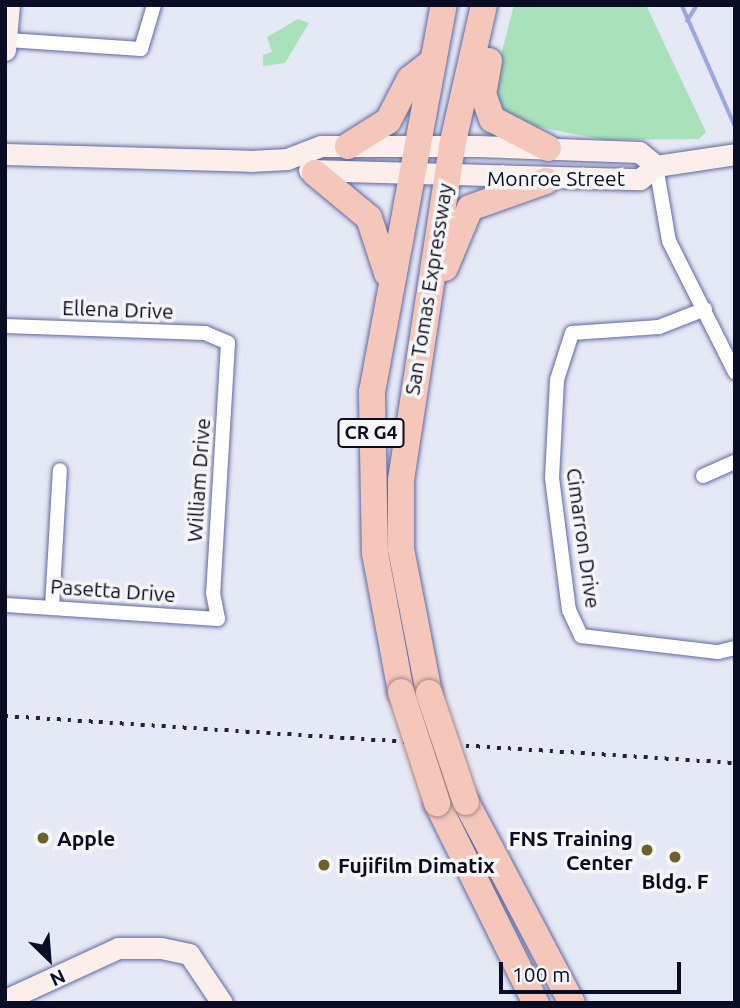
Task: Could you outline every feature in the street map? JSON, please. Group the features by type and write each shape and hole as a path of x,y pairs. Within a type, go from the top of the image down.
{"highway":[{"name":"San Tomas Expressway","path":"444,5 388,278 372,392 370,470 377,565 401,692 437,803 536,1003"},
{"name":"San Tomas Expressway","path":"484,5 452,146 415,356 401,480 401,549 429,693 466,802 572,1003"},
{"path":"496,5 484,103 501,127 548,148"},
{"path":"348,146 388,121 410,79 433,61"},
{"path":"315,173 369,218 388,278"},
{"path":"415,356 463,215 489,198 546,181"}],"main road":[{"path":"6,45 9,5"},
{"name":"Monroe Street","path":"5,154 286,159 321,146 452,146 639,152 656,166"},
{"name":"Monroe Street","path":"286,159 315,173 409,174 546,181 640,179 656,166 735,154"},
{"path":"5,1000 118,948 161,948 189,954 222,1003"}],"street":[{"path":"6,45 141,49 154,5"},
{"path":"656,166 665,230 735,372"},
{"name":"Cimarron Drive","path":"705,310 659,327 572,333 565,343 552,478 569,610 581,636 718,652 735,648"},
{"name":"Ellena Drive","path":"5,326 205,332 228,343"},
{"name":"William Drive","path":"218,619 213,593 228,343"},
{"path":"703,476 735,462"},
{"path":"52,607 60,470"},
{"name":"Pasetta Drive","path":"5,605 218,619"}],"green space":[{"path":"514,5 646,5 706,132 699,139 605,140 508,121 492,90"},
{"path":"298,19 309,23 285,63 263,66 263,55 272,52 267,37"}],"waterway":[{"path":"682,5 735,126"},
{"path":"687,21 697,5"}],"railway":[{"path":"5,716 735,763"}],"place":[{"name":"Apple","path":"43,838"},
{"name":"FNS Training Center","path":"647,850"},
{"name":"Bldg. F","path":"675,857"},
{"name":"Fujifilm Dimatix","path":"324,865"}]}
